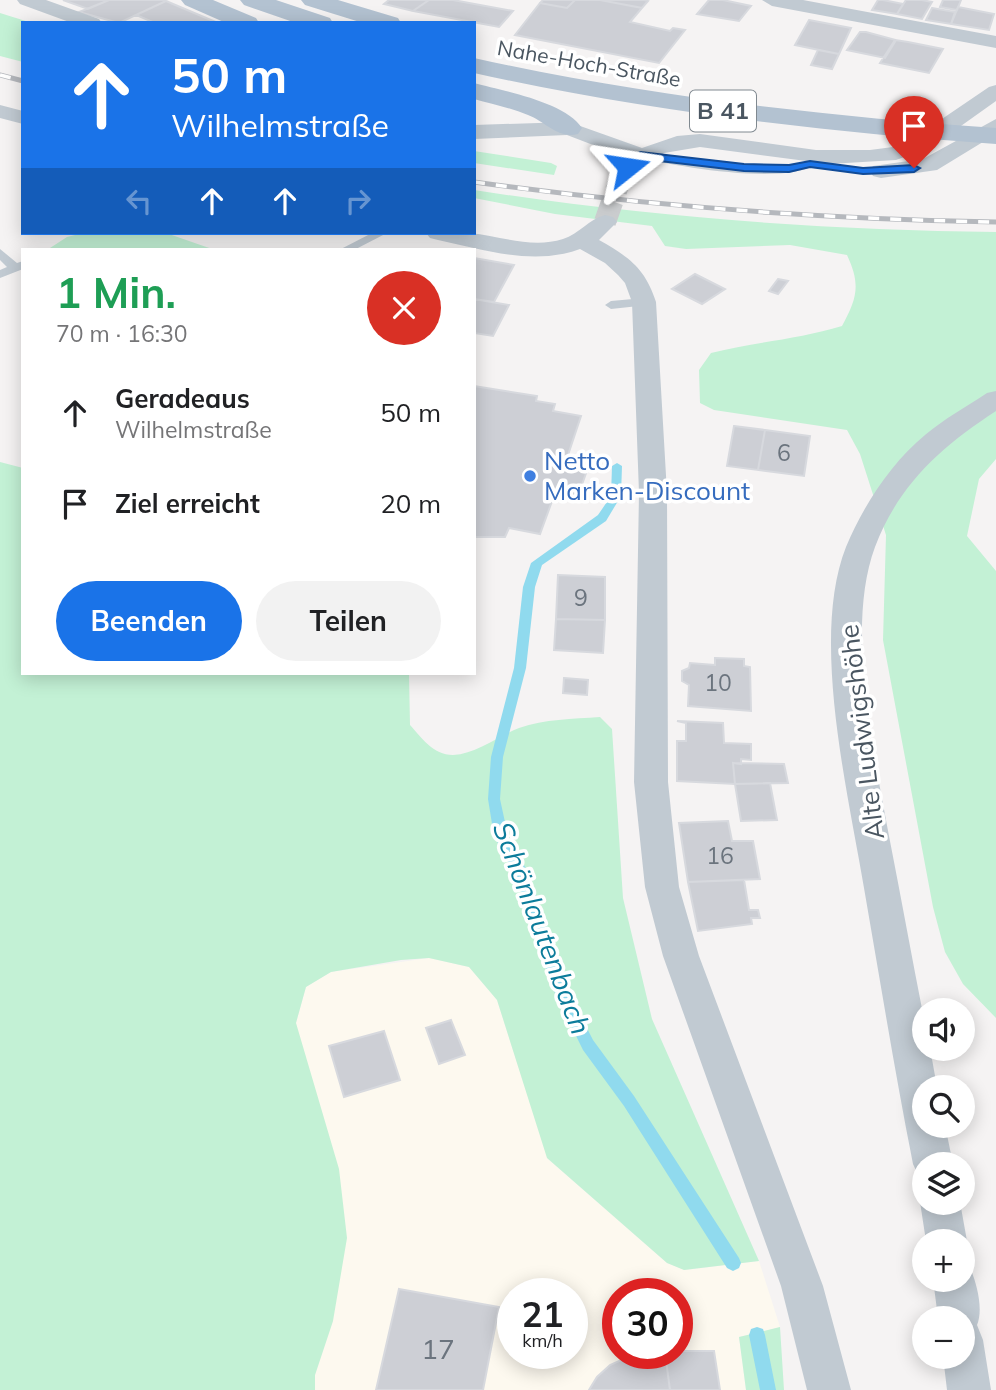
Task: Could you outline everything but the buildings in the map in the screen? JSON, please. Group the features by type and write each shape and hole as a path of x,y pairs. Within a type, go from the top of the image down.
{"main road":[{"path":"193,0 242,21"},
{"path":"252,0 315,21"},
{"path":"313,0 382,21"},
{"name":"Nahe-Hoch-Straße","path":"476,44 584,65 934,116 991,132"},
{"name":"Nahe-Hoch-Straße","path":"476,65 567,86 711,110 934,116 970,110 996,111"},
{"path":"476,92 539,110 569,128"}],"street":[{"path":"27,0 86,21"},
{"path":"772,0 996,42"},
{"path":"970,110 996,92"},
{"path":"0,111 21,117"},
{"path":"801,159 884,155 907,150 934,116"},
{"path":"476,132 569,128 640,155"},
{"path":"621,177 640,155 661,147 704,140 733,142 863,171 914,168 938,161 991,132"},
{"path":"450,235 535,249 567,247 594,231 613,258 637,281 644,302 653,493 651,782 654,837 662,887 681,956 802,1286 830,1390"},
{"name":"Alte Ludwigshöhe","path":"916,1075 859,758 851,684 848,611 859,551 910,466 929,446 996,399"},
{"path":"966,1369 969,1390"}],"lane":[{"path":"349,248 377,235"},
{"path":"0,253 19,266"},
{"path":"0,274 19,266"},
{"path":"611,306 644,302"}],"shaded area":[{"path":"429,958 469,967 497,1000 548,1159 667,1263 685,1270 759,1261 780,1327 739,1337 746,1390 315,1390 315,1375 333,1321 296,1023 306,987 331,972"}],"green space":[{"path":"0,13 26,21 21,21 21,61 0,56"},
{"path":"476,151 551,163 557,166 554,175 476,163"},
{"path":"476,190 669,215 800,225 996,232 996,459 979,479 967,536 996,571 996,1018 963,984 945,952 933,907 883,640 886,535 860,454 847,430 714,410 700,403 699,370 711,353 842,326 854,299 856,283 847,255 790,245 686,249 665,246 652,226 555,214 476,198"},
{"path":"172,235 209,248 50,248 67,237"},
{"path":"0,462 21,467 21,675 409,675 410,725 434,749 453,755 478,748 519,728 549,721 600,717 612,729 623,898 652,1019 759,1261 684,1270 667,1263 547,1158 497,1000 469,967 429,958 401,960 331,972 306,987 296,1023 339,1169 347,1238 333,1321 315,1375 315,1390 0,1390"},
{"path":"780,1327 784,1390 746,1390 739,1337"}],"waterway":[{"name":"Schönlautenbach","path":"617,466 616,496 602,518 537,563 529,587 520,668 497,757 494,799 501,836 523,876 559,987 588,1045 629,1101 733,1263"},
{"name":"Schönlautenbach","path":"757,1335 768,1390"}],"tunnel":[{"path":"605,222 621,177"}],"railway":[{"path":"0,75 21,80"},
{"path":"476,182 734,210 996,222"}],"place":[{"name":"Netto Marken-Discount","path":"530,476"}],"route":[{"path":"628,167 640,155 744,168 789,169 810,164 863,171 914,168"}]}
